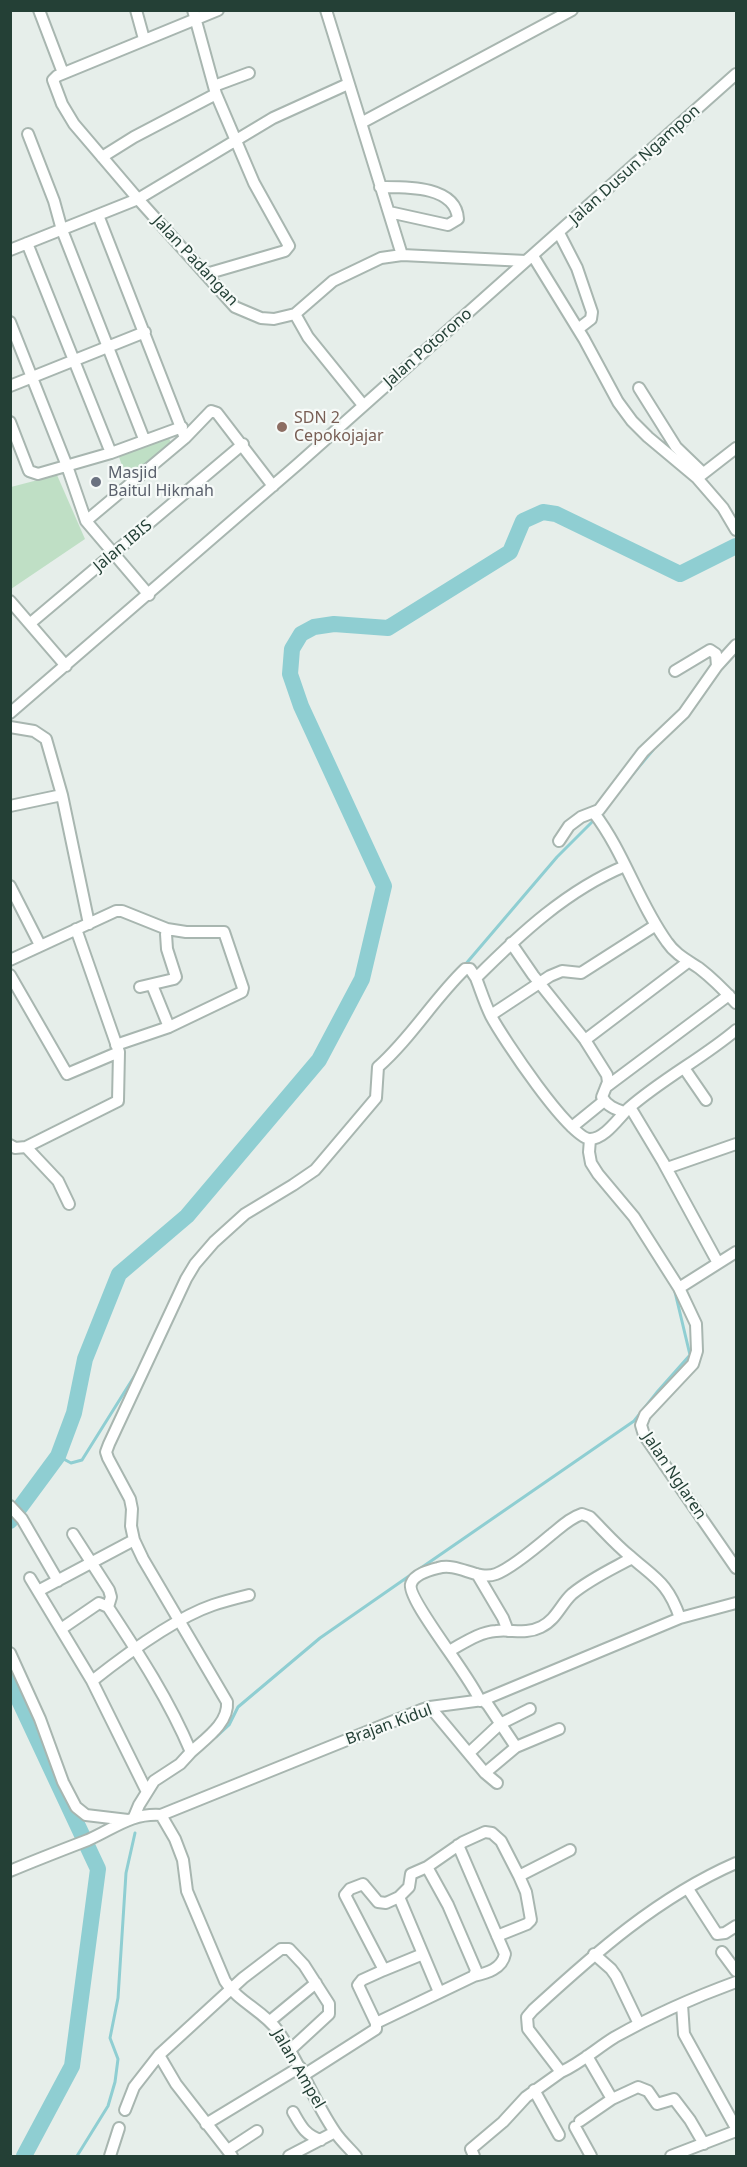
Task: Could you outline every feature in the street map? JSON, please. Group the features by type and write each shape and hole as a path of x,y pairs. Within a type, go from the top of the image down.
{"street":[{"path":"39,10 63,73 144,39 193,15 218,10"},
{"path":"136,10 144,39"},
{"path":"326,10 402,255"},
{"path":"362,123 572,10"},
{"path":"193,15 215,90 254,183 288,243 289,249 206,274"},
{"name":"Jalan Padangan","path":"63,73 53,80 62,104 74,124 235,307 268,319 295,314"},
{"path":"102,157 215,90 249,73"},
{"name":"Jalan Dusun Ngampon","path":"530,259 736,74"},
{"path":"10,250 138,199 273,118 348,84"},
{"path":"28,134 54,201 62,230 144,440"},
{"path":"380,187 432,190 454,206 458,219 453,223 443,224 389,212"},
{"path":"98,216 184,433"},
{"path":"559,232 578,268 592,312 591,319 578,329"},
{"path":"27,243 111,453"},
{"path":"363,405 314,346 295,314 333,281 381,258 402,255 530,259 578,329 618,402 632,421 648,437 700,476"},
{"name":"Jalan Potorono","path":"10,713 149,595 530,259"},
{"path":"10,322 67,466 86,521 149,595"},
{"path":"10,386 145,332"},
{"path":"639,388 676,447 700,476 736,530"},
{"path":"86,521 184,433 213,411 243,444 273,486"},
{"path":"10,422 29,471 38,474 111,453 144,440 184,433"},
{"name":"Jalan IBIS","path":"31,625 243,444"},
{"path":"700,476 736,448"},
{"path":"10,602 66,666"},
{"path":"559,841 569,826 582,817 596,815 643,752 684,713 717,666 736,645"},
{"path":"675,670 710,650 716,654 717,666"},
{"path":"10,727 34,731 46,739 62,795 89,924"},
{"path":"10,806 62,795"},
{"path":"596,815 656,925 669,944 733,999 606,1087"},
{"path":"476,978 511,943 574,892 605,874 625,866"},
{"path":"10,886 40,945"},
{"path":"10,960 116,911 122,911 167,929 186,932 224,932 243,988 242,992 170,1028 118,1049 67,1074 10,975"},
{"path":"490,1015 550,976 562,971 581,973 656,925"},
{"path":"10,1145 15,1148 26,1147 118,1101 118,1049 76,929"},
{"path":"140,987 174,979 176,976 167,949 166,934"},
{"path":"511,943 585,1040 607,1075 602,1097 604,1101 612,1108 627,1110 667,1168 718,1263"},
{"path":"585,1040 688,962"},
{"path":"10,1871 97,1836 136,1817 154,1781 180,1764 190,1752 215,1731 228,1710 223,1695 134,1540 130,1499 106,1452 191,1271 214,1242 245,1214 315,1170 376,1098 378,1067 394,1053 465,969 470,969 476,978 490,1015 504,1039 542,1091 584,1138 595,1138 603,1133 627,1110 684,1068 734,1036"},
{"path":"152,985 170,1028"},
{"path":"684,1068 706,1100"},
{"path":"572,1127 604,1101"},
{"path":"590,1139 591,1163 634,1217 679,1288 736,1252"},
{"path":"667,1168 736,1144"},
{"path":"26,1147 46,1165 58,1181 69,1204"},
{"name":"Jalan Nglaren","path":"679,1288 696,1324 697,1351 693,1364 645,1415 641,1425 644,1435 736,1568"},
{"path":"10,1506 22,1519 58,1581"},
{"path":"516,1747 488,1705 481,1701 467,1676 418,1606 411,1584 418,1576 442,1566 461,1568 477,1574 494,1575 554,1534 567,1521 582,1514 590,1517 665,1586 674,1600 680,1618"},
{"path":"73,1534 109,1590 111,1597 108,1607"},
{"path":"38,1591 134,1540"},
{"path":"449,1651 485,1633 508,1631 519,1633 543,1626 555,1616 572,1594 632,1558"},
{"path":"477,1574 503,1618 508,1631"},
{"path":"30,1578 92,1681 147,1792"},
{"path":"92,1681 190,1614 214,1604 249,1595"},
{"name":"Brajan Kidul","path":"10,1653 40,1719 63,1782 76,1807 86,1815 136,1817 161,1815 430,1707 481,1701 680,1618 736,1602"},
{"path":"61,1629 99,1604 108,1607 136,1649 177,1719 190,1752"},
{"path":"430,1707 485,1773 497,1784"},
{"path":"469,1753 500,1724 530,1709"},
{"path":"485,1773 516,1747 559,1729"},
{"path":"161,1815 175,1839 183,1860 187,1891 208,1944 231,1990"},
{"path":"384,1970 346,1893 363,1884 378,1902 386,1903 399,1897 409,1887 411,1874 427,1867 458,1845 485,1832 492,1833 501,1841 526,1892 531,1920 527,1924 497,1936"},
{"path":"376,2023 474,1976 487,1973 504,1959 505,1954 458,1845"},
{"path":"519,1876 570,1850"},
{"path":"561,2072 528,2029 527,2017 594,1954 660,1904 717,1871 736,1863"},
{"path":"427,1867 448,1905 476,1970 474,1976"},
{"path":"688,1889 717,1934 725,1933 736,1926"},
{"path":"399,1897 439,1992"},
{"path":"125,2110 134,2087 159,2055 258,1966 285,1948 300,1959 329,2004 330,2011 290,2050"},
{"path":"722,1952 736,1971"},
{"path":"206,2124 376,2029 376,2023 357,1985 362,1980 423,1954"},
{"path":"594,1954 616,1976 639,2024"},
{"path":"474,2157 471,2149 474,2144 492,2131 534,2090 639,2024 736,1982"},
{"path":"270,2021 316,1983"},
{"name":"Jalan Ampel","path":"231,1990 270,2021 290,2050 335,2132 356,2157"},
{"path":"671,2157 736,2129 684,2034 682,2004"},
{"path":"159,2055 176,2084 230,2153 257,2131"},
{"path":"587,2055 612,2099"},
{"path":"591,2157 577,2124 612,2099 638,2086 648,2091 657,2104 674,2099 704,2144"},
{"path":"534,2090 559,2134"},
{"path":"293,2112 304,2132 321,2140"},
{"path":"110,2157 119,2128"},
{"path":"289,2157 335,2132"}],"green space":[{"path":"168,435 172,446 127,480 118,454"},
{"path":"57,475 85,539 11,589 11,487"}],"waterway":[{"path":"10,1521 58,1456 74,1413 85,1359 119,1274 187,1216 319,1060 362,979 384,886 301,706 290,674 292,649 301,634 314,627 334,624 388,628 510,552 523,521 543,512 556,514 680,574 736,546"},
{"path":"725,665 736,653"},
{"path":"632,775 653,750"},
{"path":"464,966 557,857 595,819"},
{"path":"418,1570 634,1421 690,1355 675,1292"},
{"path":"58,1456 71,1463 82,1460 137,1372"},
{"path":"216,1737 229,1725 238,1707 320,1638 412,1574"},
{"path":"10,1681 98,1869 72,2066 24,2156"},
{"path":"77,2156 108,2106 115,2082 118,2059 110,2038 118,1998 126,1873 135,1833"}],"place":[{"name":"SDN 2 Cepokojajar","path":"282,427"},
{"name":"Masjid Baitul Hikmah","path":"96,482"}]}
